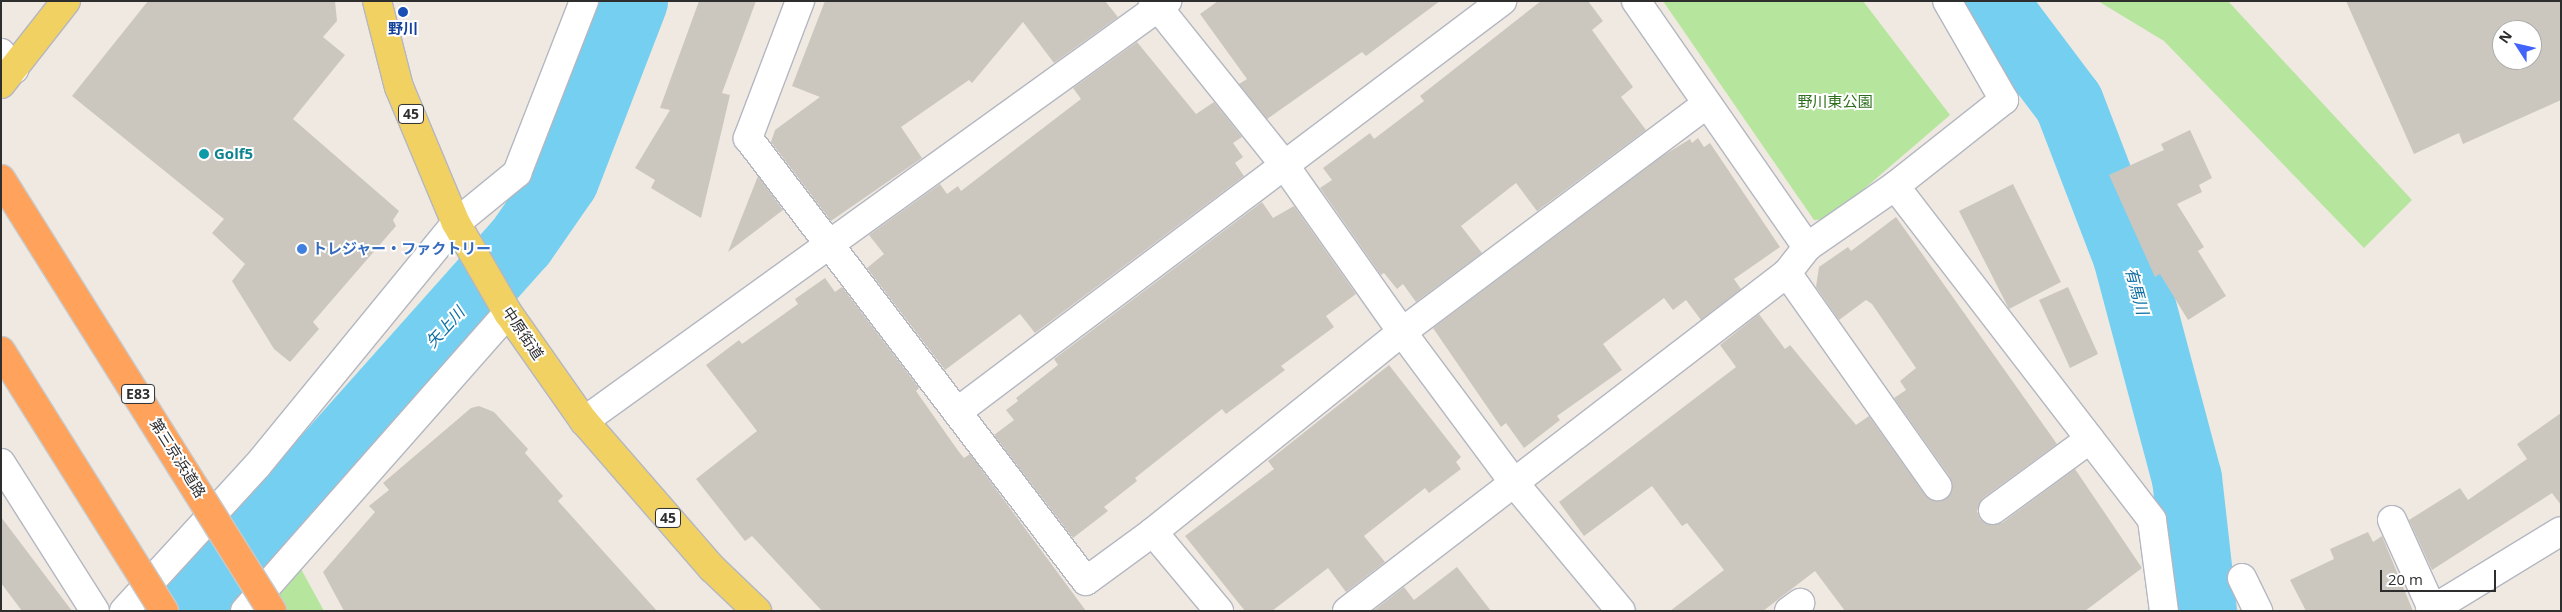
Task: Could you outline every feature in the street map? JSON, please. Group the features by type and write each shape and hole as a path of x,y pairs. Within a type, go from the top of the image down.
{"highway":[{"name":"第三京浜道路","path":"1,179 272,611"},
{"path":"1,351 164,611"}],"main road":[{"path":"5,69 66,1"},
{"name":"中原街道","path":"377,1 399,87 456,223 508,313 584,421 712,568 757,611"}],"street":[{"path":"124,611 257,466 456,223 517,173 584,1"},
{"path":"800,1 748,138 827,245 1086,581 1153,532 1402,332 1707,104"},
{"path":"957,412 1502,1"},
{"path":"1636,1 1808,247"},
{"path":"1347,611 1515,484 1787,273 1808,247 1895,186 2004,100 1947,1"},
{"path":"584,421 1159,3 1285,166 1402,332 1515,484 1621,611"},
{"path":"1895,186 2152,520 2164,611"},
{"path":"1787,273 1937,486"},
{"path":"245,611 508,313"},
{"path":"1993,510 2090,439"},
{"path":"1,463 95,611"},
{"path":"2392,520 2431,610 2561,532"},
{"path":"1153,532 1219,611"},
{"path":"2242,578 2258,611"}],"green space":[{"name":"野川東公園","path":"1663,1 1863,1 1950,115 1829,219 1814,220"},
{"path":"2098,1 2228,1 2412,200 2364,248 2164,41"},
{"path":"301,569 324,611 266,611"}],"building":[{"path":"148,1 335,1 337,21 323,37 345,55 293,119 399,211 393,220 396,226 313,322 319,329 290,362 274,349 232,281 245,264 212,233 224,219 72,96"},
{"path":"699,1 756,1 722,93 730,95 701,218 651,188 655,180 635,168 670,110 660,108"},
{"path":"825,1 1105,1 1118,17 1054,63 1023,22 972,83 969,80 901,127 922,158 831,221 771,142 775,130 820,97 792,86"},
{"path":"1218,1 1440,1 1366,56 1362,52 1267,119 1239,84 1247,79 1200,14"},
{"path":"1541,1 1588,1 1603,21 1592,30 1633,87 1621,97 1646,130 1537,211 1516,183 1461,226 1482,253 1416,302 1403,284 1397,289 1384,273 1381,275 1320,188 1332,180 1323,168 1370,133 1374,139 1424,101 1420,96"},
{"path":"2346,1 2561,1 2561,100 2463,144 2459,133 2414,154"},
{"path":"1137,42 1196,114 1214,102 1242,137 1233,143 1243,157 1235,163 1244,176 1035,333 1020,314 945,370 867,268 884,254 869,235 940,184 947,194 958,186 961,191 1081,99 1073,88"},
{"path":"2190,130 2212,178 2199,185 2202,192 2177,204 2204,247 2198,251 2226,296 2188,320 2160,274 2155,277 2109,175 2164,150 2161,144"},
{"path":"1698,138 1704,147 1710,143 1780,247 1734,279 1741,289 1701,320 1686,300 1673,310 1664,298 1603,344 1622,370 1557,416 1560,420 1524,448 1506,423 1501,427 1433,328 1664,155 1690,139 1692,143"},
{"path":"758,176 783,210 728,252"},
{"path":"2013,184 2061,282 2009,309 1959,211"},
{"path":"1262,202 1273,218 1294,206 1356,294 1326,316 1334,327 1281,366 1285,370 1226,414 1222,409 1135,478 1137,481 1104,507 1108,511 1073,538 994,435 1014,420 1006,410 1018,401 1016,398 1058,365 1054,359"},
{"path":"1896,217 2057,444 1983,498 1977,511 1980,519 1987,524 2002,523 2075,469 2142,568 2085,611 1845,611 1815,571 1763,611 1670,611 1724,570 1687,523 1682,526 1652,486 1584,536 1559,502 1736,367 1720,345 1759,314 1785,349 1790,345 1856,425 1869,416 1925,495 1939,501 1951,493 1950,477 1894,398 1906,390 1900,381 1916,368 1872,304 1866,300 1839,320 1816,287 1819,267 1848,247 1851,251"},
{"path":"825,278 835,292 842,287 919,388 916,391 959,452 964,458 970,454 1086,611 822,611 752,536 745,541 696,479 757,431 706,365 739,340 742,344 798,304 795,299"},
{"path":"2068,287 2098,354 2070,368 2039,300"},
{"path":"1389,365 1461,457 1456,462 1461,469 1429,493 1425,488 1364,536 1385,562 1346,592 1328,568 1272,611 1245,611 1185,536 1274,469 1268,461"},
{"path":"479,406 494,412 528,449 525,453 563,496 558,501 657,611 344,611 323,572 375,512 369,506 389,490 383,483 471,408"},
{"path":"2561,413 2561,505 2552,493 2432,570 2409,520 2460,488 2468,500 2527,459 2517,444"},
{"path":"1,517 72,611 22,611 1,583"},
{"path":"2368,532 2373,542 2382,536 2413,611 2306,611 2290,580 2334,559 2330,549"},
{"path":"1457,567 1491,611 1373,611 1404,587 1414,600"}],"waterway":[{"name":"矢上川","path":"192,611 521,242 564,180 633,1"},
{"name":"有馬川","path":"1992,1 2069,103 2128,257 2187,478 2202,611"}],"place":[{"name":"野川","path":"403,12"},
{"name":"Golf5","path":"204,154"},
{"name":"トレジャー・ファクトリー","path":"302,249"}]}
